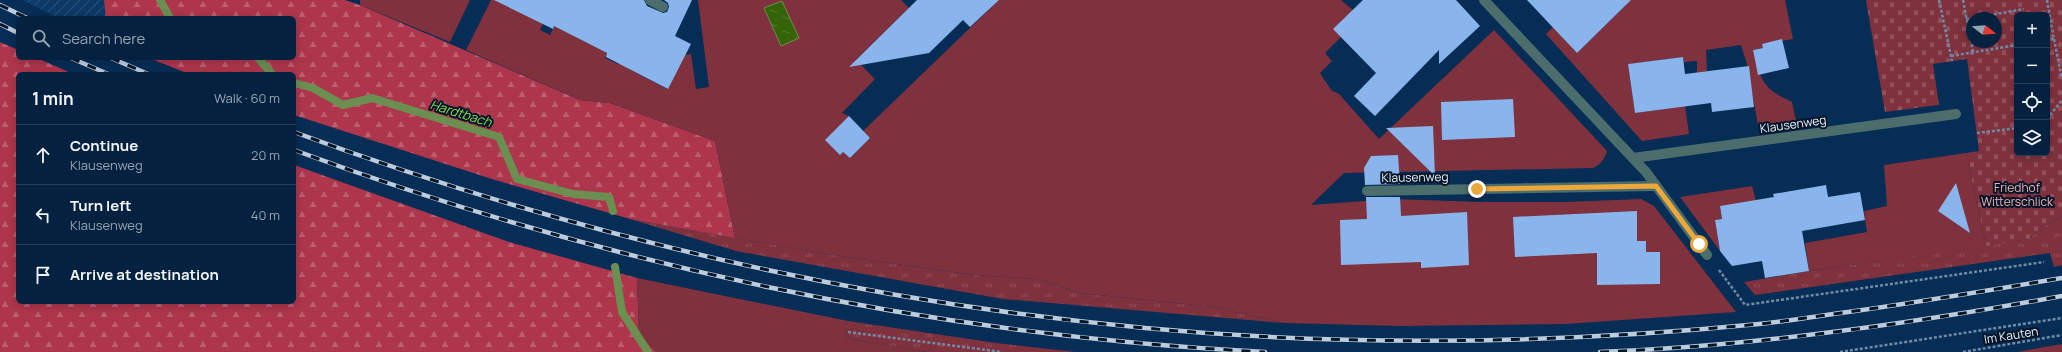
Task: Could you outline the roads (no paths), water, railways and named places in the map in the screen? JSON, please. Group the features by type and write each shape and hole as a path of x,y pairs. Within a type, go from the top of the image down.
{"street":[{"path":"650,0 663,7"},
{"path":"1484,0 1633,158 1656,186 1707,256"},
{"name":"Klausenweg","path":"1633,158 1956,114"},
{"name":"Klausenweg","path":"1367,191 1656,186"}],"water":[{"path":"782,1 799,38 781,46 764,8"}],"waterway":[{"name":"Hardtbach","path":"160,0 169,16"},
{"name":"Hardtbach","path":"260,60 270,72"},
{"name":"Hardtbach","path":"296,84 313,88 343,105 372,98 499,137 517,179 573,194 609,197 613,211"},
{"name":"Hardtbach","path":"615,267 622,312 648,352"}],"railway":[{"path":"0,5 23,16"},
{"path":"0,24 16,32"},
{"path":"76,60 103,72"},
{"path":"116,60 143,72"},
{"path":"296,133 397,168 502,201 607,231 713,258 820,281 928,300 1036,316 1145,328 1298,338 1375,340 1452,341 1606,336 1759,324 1902,304 2062,278"},
{"path":"296,151 412,191 531,228 651,260 772,288 894,311 1017,329 1141,343 1265,352"},
{"path":"1600,352 1717,345 1775,339 1948,316 2062,296"}],"park label":[{"name":"Friedhof Witterschlick","path":"2017,194"}]}
